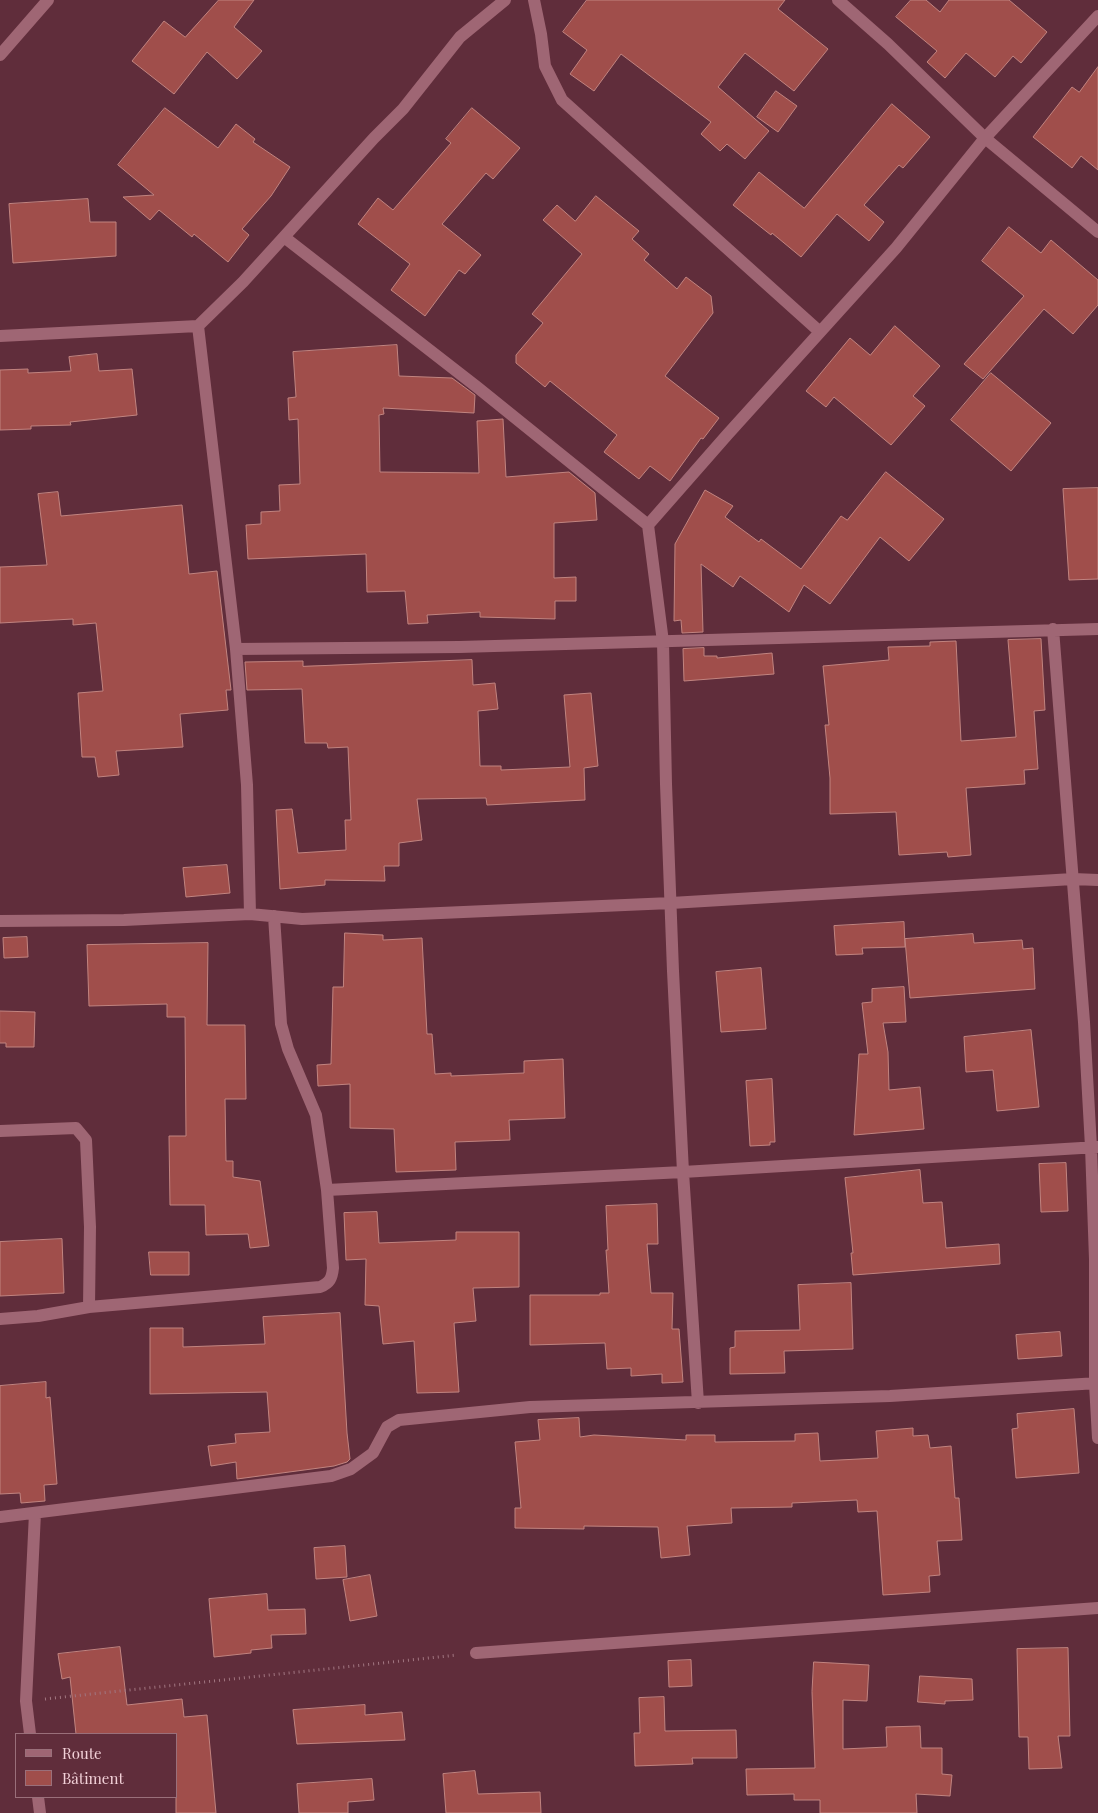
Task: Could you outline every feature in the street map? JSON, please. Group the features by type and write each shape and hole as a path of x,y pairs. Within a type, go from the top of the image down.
{"street":[{"path":"0,55 48,0"},
{"path":"0,336 198,326 222,304 403,109 460,37 506,0"},
{"path":"534,0 545,66 562,100 820,332"},
{"path":"838,0 888,44 985,138 1098,232"},
{"path":"648,525 896,248 985,138 1098,16"},
{"path":"284,237 477,387 648,525 663,642 666,784 682,1172 698,1403"},
{"path":"198,326 236,649 247,785 250,914"},
{"path":"1053,629 1094,1147 1098,1438"},
{"path":"236,649 459,647 1098,629"},
{"path":"0,921 124,920 250,914 302,919 671,903 1073,879 1098,880"},
{"path":"0,1318 38,1316 89,1307 320,1287 326,1285 332,1279 333,1268 327,1190 316,1115 288,1049 282,1024 274,916"},
{"path":"0,1131 76,1128 86,1140 90,1226 89,1307"},
{"path":"327,1190 682,1172 1094,1147"},
{"path":"0,1517 331,1476 350,1469 373,1453 387,1427 399,1420 530,1407 890,1396 1096,1384"},
{"path":"30,1733 26,1701 35,1513"},
{"path":"476,1653 1098,1608"},
{"path":"38,1798 40,1813"}],"path":[{"path":"26,1701 476,1653"}],"building":[{"path":"219,0 254,0 234,27 262,51 237,79 207,52 174,94 132,61 164,21 185,37"},
{"path":"587,0 785,0 778,9 828,49 794,91 745,53 718,87 769,131 745,159 727,144 720,151 701,134 711,122 621,54 594,91 570,74 587,50 563,32"},
{"path":"911,0 926,0 940,12 949,0 1009,0 1047,32 1021,63 1013,56 995,77 966,53 945,78 927,62 937,51 896,17"},
{"path":"1098,67 1098,170 1081,156 1072,168 1033,137 1072,87 1079,92"},
{"path":"776,91 797,106 778,132 757,117"},
{"path":"892,104 930,137 903,168 899,165 864,205 884,222 869,241 837,214 801,257 733,205 759,172 804,208"},
{"path":"165,108 218,148 236,124 255,139 253,142 290,167 271,196 242,229 249,235 228,262 194,234 192,237 159,210 150,220 123,197 154,195 118,165"},
{"path":"472,108 520,148 493,179 486,173 442,224 481,255 465,274 459,270 425,316 391,290 410,264 358,224 378,198 393,210 451,143 446,139"},
{"path":"596,196 639,231 632,239 649,254 644,260 677,289 686,277 711,296 713,313 665,376 719,418 703,439 701,438 670,481 650,466 639,479 604,452 617,435 550,381 545,387 516,363 516,355 543,323 532,314 582,254 543,220 557,205 575,221"},
{"path":"88,199 90,222 116,222 116,256 13,263 9,204"},
{"path":"1009,227 1041,253 1051,240 1098,280 1098,305 1073,334 1044,309 983,379 964,364 1024,296 982,261"},
{"path":"895,326 940,366 913,396 925,406 891,445 834,397 826,407 806,391 850,338 870,355"},
{"path":"397,345 399,376 452,378 475,395 474,413 383,408 384,414 379,415 380,472 479,473 477,421 503,419 506,477 569,472 595,493 597,520 554,523 554,578 576,577 576,601 555,601 555,619 480,617 480,612 427,615 428,623 408,624 405,591 367,592 366,554 248,559 246,525 261,524 261,512 280,511 279,485 300,484 298,419 289,420 288,398 296,397 293,352"},
{"path":"97,354 99,371 132,369 137,415 70,422 71,425 31,426 31,429 0,430 0,370 28,369 28,373 71,371 69,357"},
{"path":"991,373 1051,423 1011,471 951,420"},
{"path":"886,472 944,519 909,561 880,537 830,604 804,585 789,612 740,576 733,587 701,564 703,632 682,633 681,620 674,621 675,544 705,490 733,506 725,517 759,542 761,539 801,569 841,516 847,520"},
{"path":"1098,488 1098,579 1069,580 1063,489"},
{"path":"58,492 61,516 182,505 189,574 217,571 231,690 226,690 228,710 180,714 183,747 116,751 119,775 98,777 95,757 82,757 78,693 103,691 96,623 73,625 73,619 0,623 0,567 47,565 38,494"},
{"path":"1041,639 1045,710 1034,711 1038,769 1024,770 1025,784 966,788 971,855 948,857 947,852 899,855 896,812 830,814 830,778 825,725 829,725 823,666 889,660 888,647 930,646 930,642 956,641 961,741 1016,737 1008,640"},
{"path":"704,648 704,656 717,656 717,658 772,653 774,674 684,681 683,649"},
{"path":"472,660 473,685 495,683 498,709 478,711 480,766 501,766 501,770 570,767 564,695 591,693 598,766 584,768 585,800 487,805 486,798 417,799 422,840 399,843 399,866 384,866 385,881 325,880 325,885 280,889 276,810 292,809 298,853 346,850 345,820 351,820 348,747 328,748 327,743 305,743 302,689 247,690 245,662 303,661 303,666"},
{"path":"227,865 230,893 186,897 183,868"},
{"path":"904,922 905,947 862,948 863,954 836,955 834,926"},
{"path":"345,933 383,935 383,940 422,938 427,1034 432,1034 435,1074 451,1073 451,1076 524,1073 524,1061 563,1059 565,1118 509,1120 510,1140 455,1142 456,1170 396,1172 394,1129 350,1128 350,1084 318,1086 317,1065 331,1064 333,987 343,987"},
{"path":"973,934 974,943 1022,940 1023,949 1033,948 1035,989 910,998 905,939"},
{"path":"27,937 28,957 4,958 3,938"},
{"path":"208,943 207,1025 245,1025 246,1099 225,1099 226,1161 233,1161 233,1177 260,1181 269,1246 250,1248 248,1234 206,1235 205,1205 170,1205 169,1136 186,1136 185,1017 167,1017 167,1004 89,1006 87,945"},
{"path":"761,968 766,1029 721,1032 716,972"},
{"path":"904,987 906,1022 883,1023 888,1052 889,1090 920,1087 924,1129 854,1135 859,1054 868,1054 862,1003 872,1002 872,989"},
{"path":"0,1011 35,1012 34,1047 6,1047 6,1043 0,1043"},
{"path":"1031,1030 1039,1107 997,1111 993,1070 966,1072 964,1037"},
{"path":"772,1079 775,1142 770,1142 770,1145 750,1146 746,1081"},
{"path":"1066,1163 1068,1211 1041,1212 1039,1164"},
{"path":"920,1170 923,1203 942,1202 946,1248 999,1244 1000,1264 853,1275 851,1253 853,1253 845,1178"},
{"path":"657,1204 658,1244 647,1244 651,1293 673,1293 672,1329 679,1329 683,1382 662,1383 662,1374 631,1376 631,1368 607,1369 605,1343 530,1345 530,1295 600,1295 600,1293 609,1293 606,1250 608,1250 606,1206"},
{"path":"377,1212 379,1243 456,1240 456,1232 519,1232 519,1287 473,1288 476,1321 454,1323 459,1392 417,1393 414,1341 383,1344 379,1306 365,1305 366,1259 346,1260 344,1213"},
{"path":"62,1239 64,1293 0,1296 0,1242"},
{"path":"149,1252 189,1252 189,1275 151,1275"},
{"path":"851,1283 853,1349 784,1351 785,1373 730,1374 730,1348 735,1347 735,1331 800,1330 798,1285"},
{"path":"340,1313 350,1459 347,1462 334,1466 237,1479 236,1462 211,1466 208,1446 236,1443 235,1434 270,1432 267,1392 150,1394 150,1328 183,1328 183,1347 265,1344 263,1317"},
{"path":"1060,1332 1062,1356 1018,1359 1016,1335"},
{"path":"46,1382 46,1398 50,1397 57,1484 44,1485 45,1501 21,1503 20,1493 0,1494 0,1386"},
{"path":"1074,1409 1079,1473 1016,1478 1012,1429 1018,1428 1017,1414"},
{"path":"579,1418 580,1437 594,1435 686,1440 686,1435 715,1435 715,1442 795,1441 795,1434 818,1433 820,1461 878,1458 876,1431 913,1428 913,1436 928,1435 930,1448 951,1446 955,1498 959,1498 962,1540 937,1541 940,1575 929,1576 930,1592 883,1595 877,1511 858,1512 857,1500 792,1503 792,1507 731,1508 732,1523 687,1526 690,1555 661,1558 658,1527 584,1526 584,1529 515,1528 515,1508 521,1508 515,1442 540,1440 538,1420"},
{"path":"345,1546 347,1577 316,1579 314,1548"},
{"path":"370,1575 377,1616 350,1621 343,1580"},
{"path":"267,1594 268,1610 305,1609 306,1634 271,1635 272,1648 251,1650 251,1653 214,1657 209,1599"},
{"path":"120,1647 127,1705 182,1699 184,1717 207,1715 216,1813 176,1813 176,1798 178,1798 178,1733 76,1733 70,1677 62,1679 58,1654"},
{"path":"1068,1648 1070,1736 1058,1736 1062,1768 1029,1769 1028,1737 1019,1737 1017,1649"},
{"path":"691,1660 692,1686 669,1687 668,1661"},
{"path":"814,1662 869,1665 867,1701 843,1700 843,1749 887,1747 886,1727 920,1726 921,1748 942,1748 942,1774 952,1775 950,1796 916,1794 917,1813 820,1813 820,1800 794,1800 794,1794 747,1795 746,1769 815,1768 812,1692"},
{"path":"920,1676 972,1679 973,1700 945,1701 945,1704 918,1702"},
{"path":"664,1697 665,1731 736,1730 737,1758 692,1758 693,1764 635,1766 634,1733 640,1733 639,1698"},
{"path":"365,1705 365,1715 402,1712 405,1740 297,1744 293,1710"},
{"path":"475,1771 478,1794 540,1792 541,1813 446,1813 443,1774"},
{"path":"372,1779 374,1800 348,1802 348,1813 299,1813 297,1784"}]}
